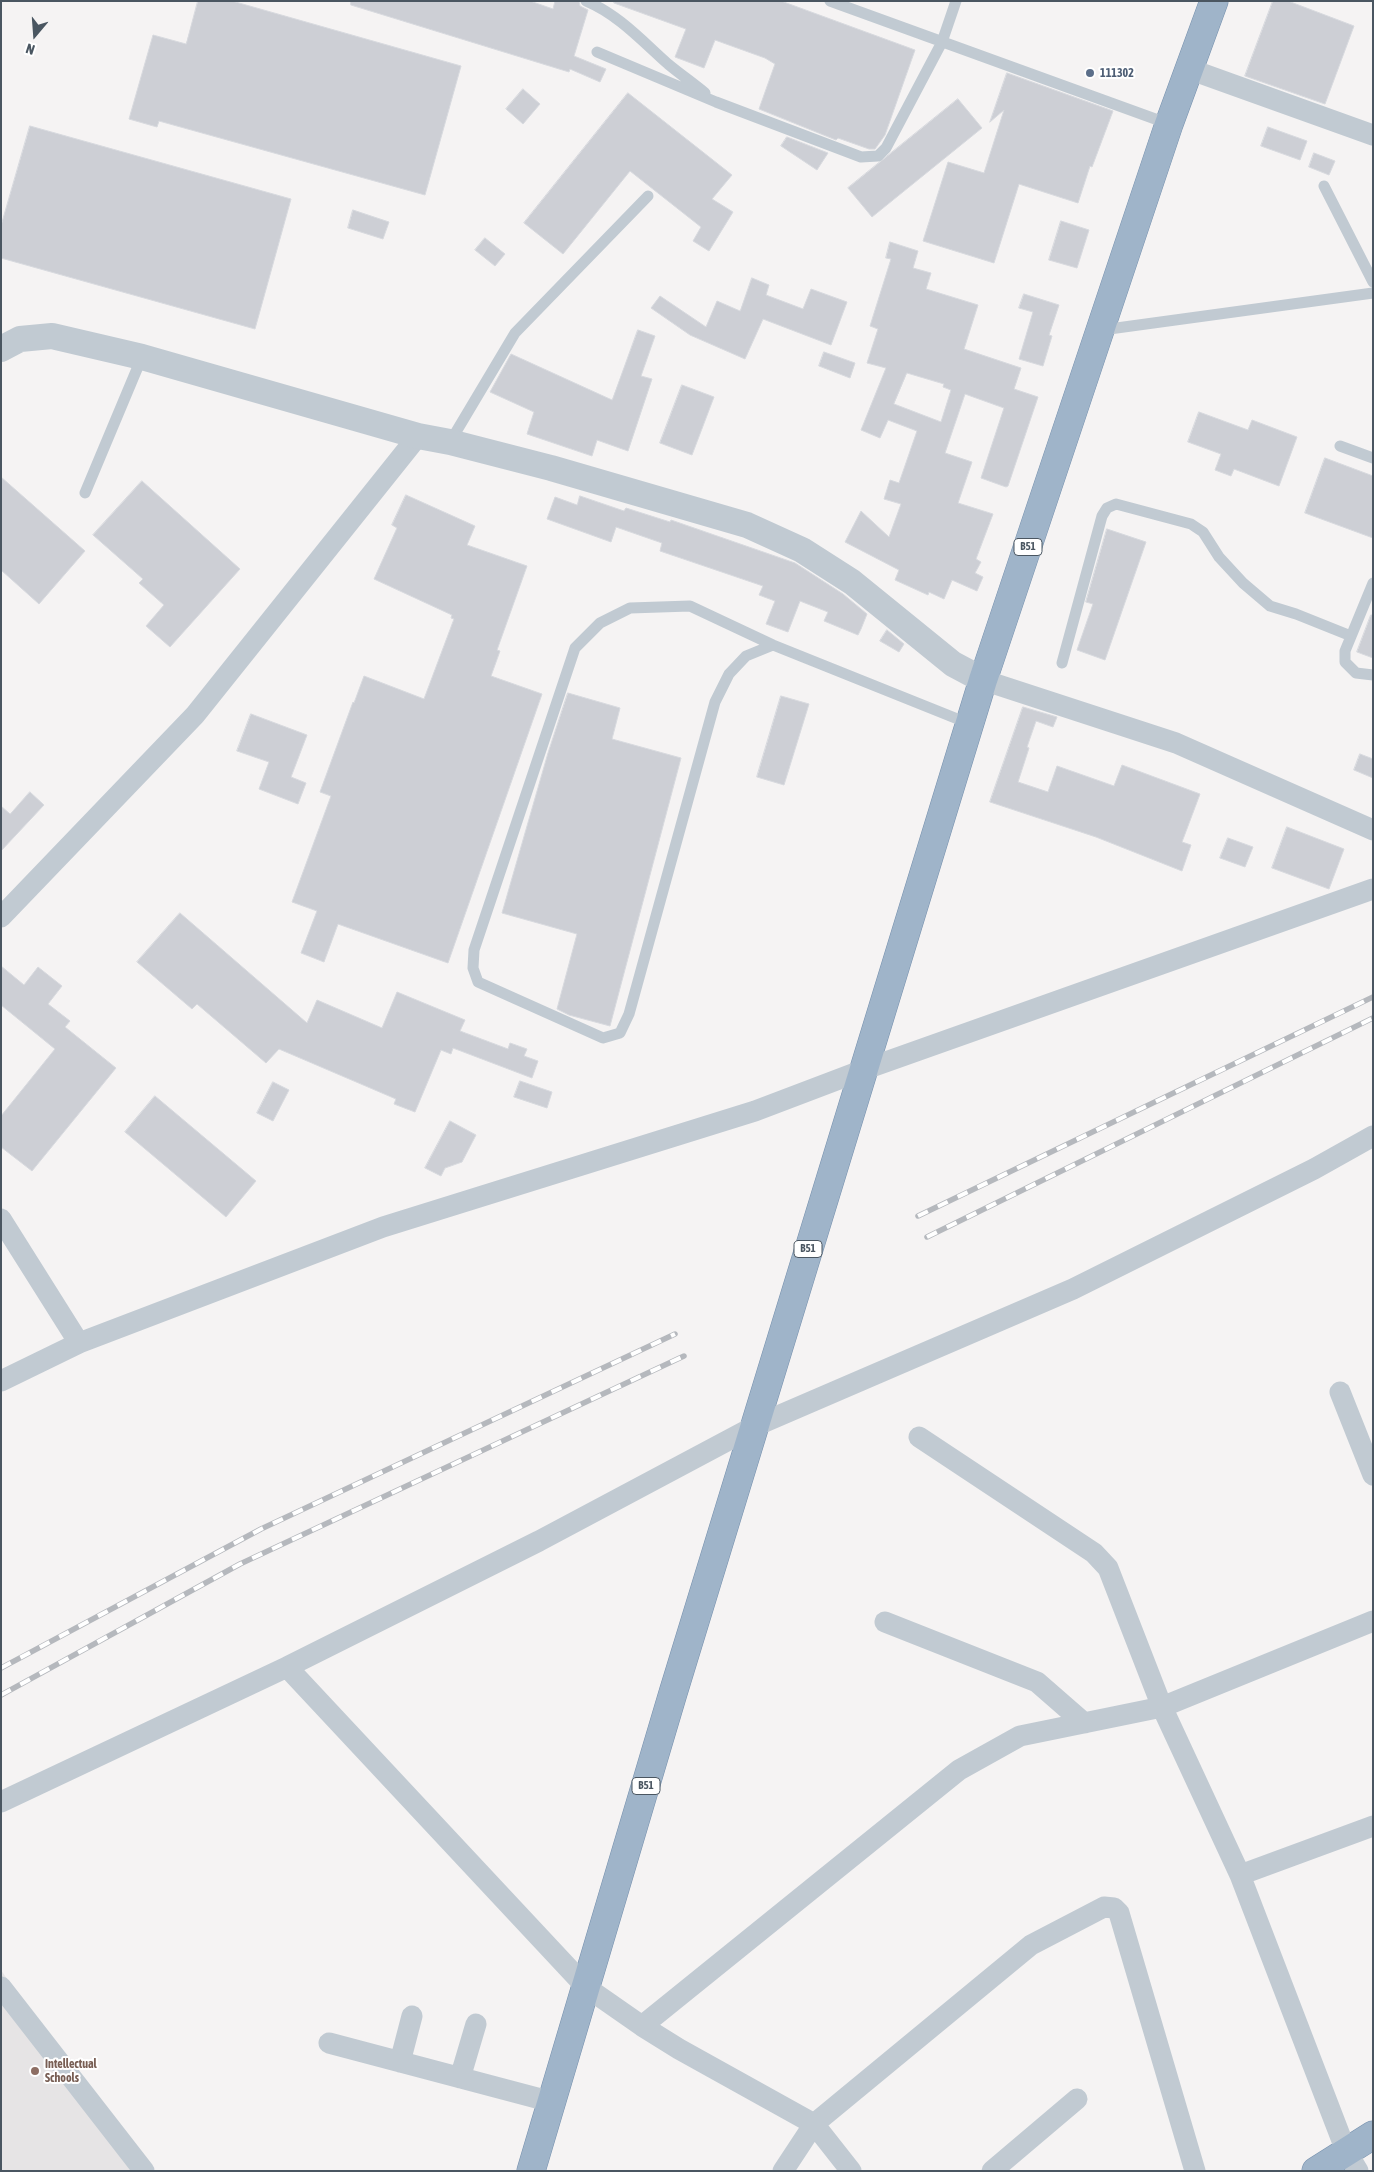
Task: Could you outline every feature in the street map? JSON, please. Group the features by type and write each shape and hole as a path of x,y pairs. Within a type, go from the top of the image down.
{"highway":[{"name":"B51","path":"531,2171 755,1426 983,680 1102,330 1169,124 1214,1"},
{"path":"1316,2171 1352,2161 1373,2135"}],"street":[{"path":"1189,69 1373,135"},
{"path":"8,340 52,336 142,357 418,436 450,442 551,468 746,525 802,550 852,582 953,664 983,680 1176,743 1373,830"},
{"path":"1,918 195,715 418,436"},
{"path":"1,1381 79,1343 383,1227 755,1111 863,1070 1373,889"},
{"path":"1,1802 287,1667 539,1541 755,1426 1073,1289 1314,1169 1373,1136"},
{"path":"1,1219 79,1343"},
{"path":"1340,1392 1373,1475"},
{"path":"919,1436 1094,1553 1108,1568 1162,1707 1240,1875 1352,2161"},
{"path":"642,2026 959,1770 1020,1736 1162,1707 1373,1621"},
{"path":"885,1622 1037,1682 1084,1723"},
{"path":"287,1667 586,1987 679,2049 814,2124 851,2171"},
{"path":"1240,1875 1373,1826"},
{"path":"783,2171 814,2124 1031,1945 1104,1907 1114,1908 1119,1913 1195,2171"},
{"path":"1,1988 144,2171"},
{"path":"400,2062 412,2016"},
{"path":"460,2078 476,2024"},
{"path":"329,2043 552,2102"},
{"path":"992,2171 1077,2099"}],"lane":[{"path":"586,1 624,23 670,65 716,102"},
{"path":"830,1 1169,124"},
{"path":"597,52 716,102 861,157 878,156 886,148 942,42 956,1"},
{"path":"1324,186 1373,282"},
{"path":"450,442 516,333 648,196"},
{"path":"1102,330 1373,293"},
{"path":"85,493 142,357"},
{"path":"1340,446 1373,458"},
{"path":"1062,663 1102,516 1106,508 1116,504 1191,524 1203,532 1219,557 1243,583 1270,606 1296,614 1351,636"},
{"path":"1373,583 1345,651 1345,662 1356,673 1373,675"},
{"path":"773,645 746,656 729,674 715,702 628,1014 620,1033 603,1038 478,982 473,968 474,950 575,648 600,623 630,608 690,606 773,645 970,724"}],"shaded area":[{"name":"Intellectual Schools","path":"1,1970 135,2171 1,2171"}],"building":[{"path":"198,1 232,1 461,66 425,195 159,121 157,127 129,119 153,35 186,44"},
{"path":"351,1 530,1 553,9 555,1 579,1 580,6 588,10 574,56 606,69 600,82 570,69 569,72 351,5"},
{"path":"615,1 781,1 915,50 885,135 875,149 869,149 838,138 836,140 759,109 775,64 765,58 715,40 704,68 675,57 686,29 614,3"},
{"path":"1273,1 1288,1 1354,26 1325,104 1245,76"},
{"path":"1007,73 1113,111 1092,167 1090,166 1078,203 1019,184 994,263 923,241 948,162 984,173 1004,110 990,122"},
{"path":"523,89 540,104 523,124 506,109"},
{"path":"628,93 732,175 712,199 733,212 709,251 693,241 701,227 630,171 563,254 524,223"},
{"path":"958,99 982,128 872,217 848,188"},
{"path":"30,126 291,199 255,329 1,258 1,226"},
{"path":"1268,127 1307,141 1300,160 1261,146"},
{"path":"787,137 828,153 817,170 781,146"},
{"path":"1314,153 1335,161 1329,175 1309,167"},
{"path":"353,210 389,222 383,239 348,228"},
{"path":"1061,221 1089,230 1077,268 1049,260"},
{"path":"485,238 505,254 495,266 475,250"},
{"path":"890,242 918,251 913,268 931,273 926,289 978,305 964,349 1021,368 1014,389 1038,397 1008,486 1006,487 981,478 1004,408 965,394 945,453 972,462 958,503 993,514 976,559 981,562 975,573 983,577 977,591 952,580 944,599 929,592 928,595 895,580 899,570 845,542 861,511 889,537 901,504 884,499 890,480 899,483 917,431 888,420 880,438 861,430 886,368 867,363 878,329 870,326 891,259 886,258","holes":["907,373 944,384 943,387 951,390 941,422 894,404"]},
{"path":"752,278 769,285 766,295 803,309 811,289 847,302 831,345 763,319 745,359 690,335 651,308 660,296 706,327 717,301 740,311"},
{"path":"1024,294 1059,305 1049,335 1052,336 1043,366 1019,359 1033,312 1019,308"},
{"path":"638,330 655,336 641,376 652,379 628,451 597,440 592,456 527,434 534,412 490,392 511,354 612,400"},
{"path":"824,352 855,363 850,378 819,366"},
{"path":"682,385 714,397 692,455 660,443"},
{"path":"1199,412 1248,430 1252,420 1297,437 1279,486 1234,469 1231,476 1215,470 1221,454 1188,442"},
{"path":"1325,458 1373,476 1373,538 1305,513"},
{"path":"1,477 85,551 39,604 1,570"},
{"path":"142,481 240,569 170,647 146,626 164,605 139,583 143,579 93,535"},
{"path":"406,495 475,526 467,545 527,566 497,650 500,651 491,676 542,694 448,963 338,924 324,962 301,953 317,911 292,902 331,796 320,792 353,702 364,676 424,699 454,619 451,618 452,615 374,579 397,528 392,525"},
{"path":"580,496 624,511 626,508 670,522 671,520 795,563 843,594 867,614 861,629 858,635 824,621 828,612 800,601 788,632 766,624 775,601 759,595 763,586 660,551 662,543 616,527 611,542 547,519 555,497 577,505"},
{"path":"1107,529 1146,542 1105,660 1077,650 1093,604 1086,602"},
{"path":"1371,615 1373,615 1373,658 1357,652"},
{"path":"887,630 904,644 899,652 880,641"},
{"path":"568,693 620,708 612,739 681,758 610,1026 569,1015 557,1009 577,934 502,913 548,753"},
{"path":"781,696 809,704 784,785 757,777"},
{"path":"1023,707 1057,717 1053,727 1036,721 1018,782 1048,792 1057,766 1114,786 1122,765 1200,794 1182,842 1191,845 1182,871 1096,837 990,802"},
{"path":"251,714 307,735 291,777 306,783 298,804 259,789 269,762 237,751"},
{"path":"1360,754 1373,759 1373,778 1354,770"},
{"path":"30,792 44,805 1,851 1,806 10,814"},
{"path":"1287,827 1344,849 1329,889 1272,868"},
{"path":"1228,838 1253,847 1245,867 1220,858"},
{"path":"180,913 307,1023 317,1000 382,1028 397,992 465,1020 460,1031 508,1049 510,1043 527,1049 524,1056 538,1061 532,1078 453,1048 451,1054 441,1050 415,1112 394,1104 396,1099 279,1049 266,1063 197,1004 192,1009 137,962"},
{"path":"1,966 24,985 38,967 62,986 48,1004 70,1021 65,1027 116,1068 32,1171 1,1147 1,1116 55,1049 1,1005"},
{"path":"520,1081 552,1092 547,1108 514,1097"},
{"path":"273,1082 289,1090 273,1121 257,1113"},
{"path":"155,1096 256,1181 226,1217 125,1132"},
{"path":"450,1121 476,1135 462,1162 445,1168 441,1176 425,1168"}],"railway":[{"path":"918,1216 1373,997"},
{"path":"927,1237 1373,1018"},
{"path":"1,1668 261,1529 675,1334"},
{"path":"1,1695 240,1564 684,1356"}],"place":[{"name":"111302","path":"1090,73"},
{"name":"Intellectual Schools","path":"35,2071"}]}
